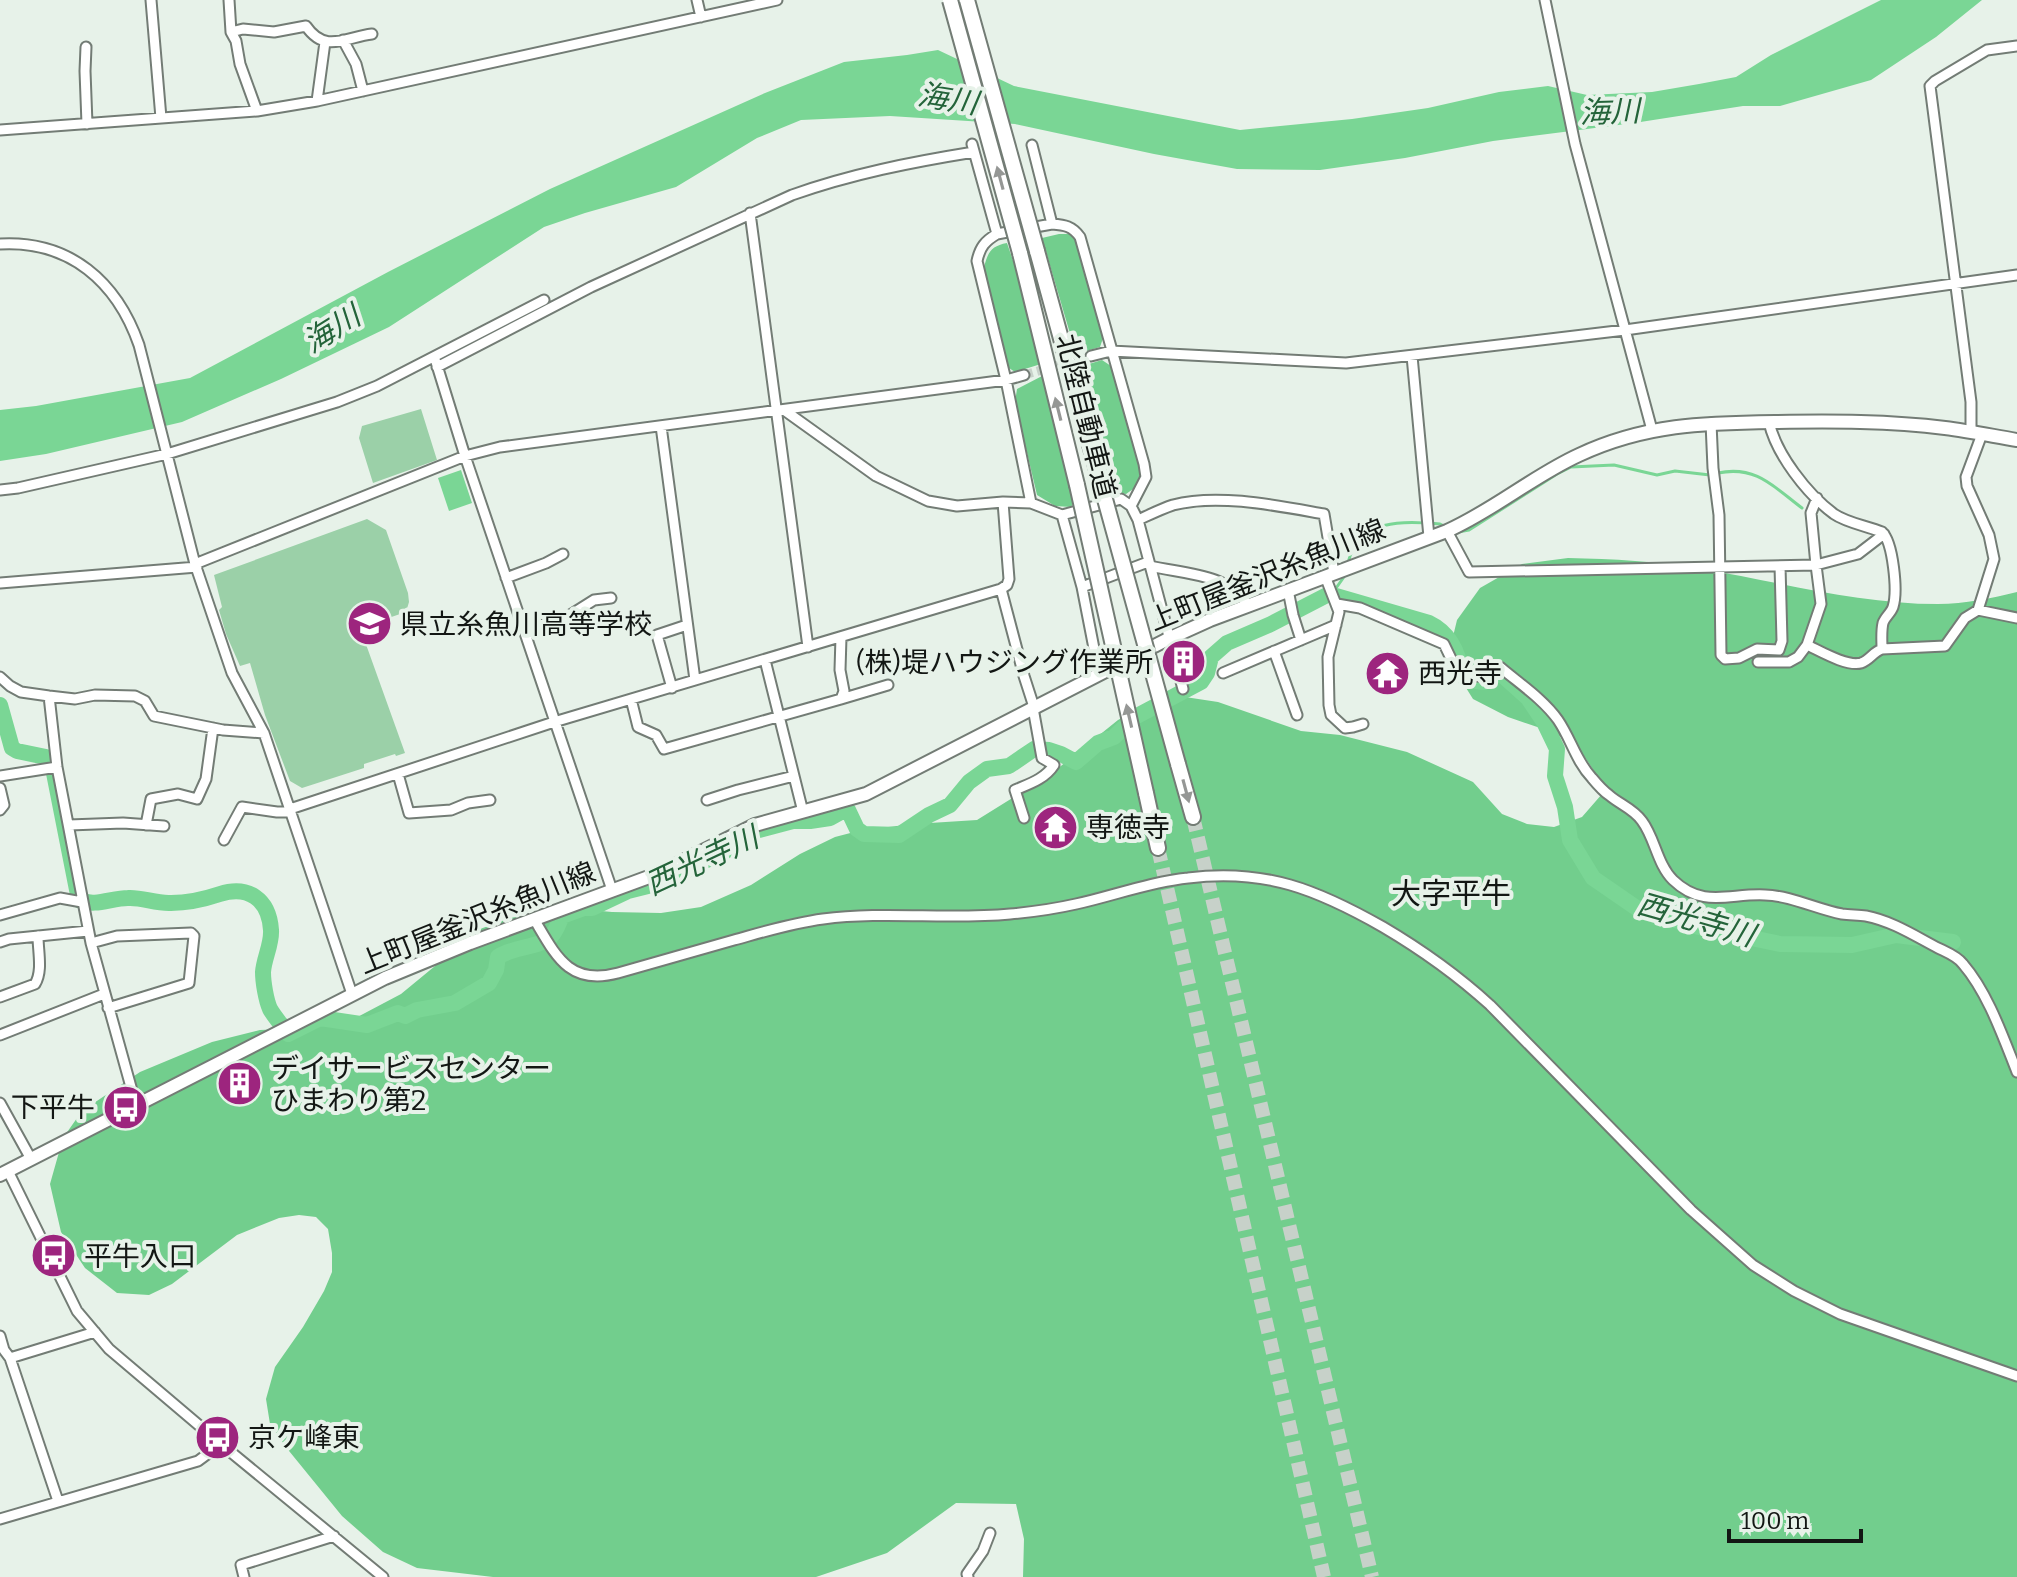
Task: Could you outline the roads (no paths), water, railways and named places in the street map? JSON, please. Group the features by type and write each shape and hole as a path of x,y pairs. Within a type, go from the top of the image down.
{"highway":[{"name":"北陸自動車道","path":"950,0 1020,253 1077,485 1158,848"},
{"name":"北陸自動車道","path":"967,0 1193,817"}],"main road":[{"name":"上町屋釜沢糸魚川線","path":"4,1173 352,994 426,961 657,874 755,825 873,791 1168,639 1248,605 1447,531 1483,513 1578,455 1619,439 1652,430 1711,423 1769,422 1895,423 2017,440"}],"street":[{"path":"151,0 161,118"},
{"path":"229,0 231,32 257,111"},
{"path":"697,0 701,17"},
{"path":"0,130 257,111 317,101 777,0"},
{"path":"1545,0 1575,144 1652,430"},
{"path":"231,32 243,29 274,32 306,26 313,36 325,42 372,34"},
{"path":"343,40 356,64 363,91"},
{"path":"317,101 325,42"},
{"path":"1807,645 1851,664 1859,664 1882,649 1945,646 1965,618 1978,610 1994,559 1989,535 1967,486 1966,477 1977,433 1930,86 1987,50 2017,46"},
{"path":"86,47 87,124"},
{"path":"1032,145 1052,224"},
{"path":"0,490 167,454 337,402 436,362 750,213 825,183 973,148 997,234"},
{"path":"750,213 780,410 808,647"},
{"path":"1031,503 977,261 979,250 997,234 1052,224 1073,228 1080,237 1144,464 1146,477 1131,506"},
{"path":"0,244 37,246 83,266 104,283 126,313 139,345 196,566 232,673 264,733 352,994"},
{"path":"1091,356 1111,351 1346,363 1625,330 2017,275"},
{"path":"436,362 544,300"},
{"path":"1412,356 1429,537"},
{"path":"436,362 612,890"},
{"path":"0,583 196,566 465,456 500,447 1006,380 1024,375"},
{"path":"780,410 876,476 928,501 957,506 1031,503 1062,515 1121,499 1131,506 1138,520 1183,689"},
{"path":"1769,422 1787,464 1817,498 1840,517 1886,536 1895,590 1893,610 1884,621 1882,649"},
{"path":"1711,423 1719,515 1721,655 1725,659 1739,658 1757,649 1779,650 1782,641 1780,566"},
{"path":"661,426 695,680"},
{"path":"1758,662 1789,662 1798,657 1807,645 1821,604 1811,513 1817,498"},
{"path":"1138,520 1174,505 1203,501 1256,502 1324,514 1329,575 1339,612 1328,657 1329,705 1331,715 1345,728 1363,724"},
{"path":"224,840 242,807 290,811 554,722 1001,589 1009,579 1003,502"},
{"path":"1062,515 1082,587 1099,674"},
{"path":"1447,531 1469,572 1816,565 1858,554 1884,534"},
{"path":"506,578 563,554"},
{"path":"1082,587 1149,564 1220,581 1243,597 1248,605"},
{"path":"1001,589 1034,707 1042,758 1054,765 1037,780 1015,790 1024,818"},
{"path":"1288,590 1301,640"},
{"path":"524,630 567,617 594,600 611,598"},
{"path":"1337,604 1360,608 1444,644 1456,669 1482,677 1500,667 1517,680 1558,720 1591,777 1606,793 1638,815 1664,867 1672,879 1688,891 1699,896 1733,898 1762,894 1783,896 1840,913 1868,917 1897,926 1961,960 1994,1016 2017,1072"},
{"path":"1978,610 2017,618"},
{"path":"672,688 657,635 687,625"},
{"path":"1223,673 1336,625"},
{"path":"841,637 840,670 844,691 841,699"},
{"path":"1274,651 1297,715"},
{"path":"765,660 803,812"},
{"path":"0,677 21,692 75,699 95,695 135,696 145,701 154,716 213,728 264,733"},
{"path":"631,699 638,727 656,735 664,749 888,685"},
{"path":"49,696 57,767 88,931 136,1105"},
{"path":"146,825 151,799 178,794 197,799 206,779 213,728"},
{"path":"0,776 57,767"},
{"path":"398,774 409,813 451,810 468,803 490,800"},
{"path":"707,800 794,776"},
{"path":"0,788 4,805 0,810"},
{"path":"69,825 123,823 164,826"},
{"path":"534,919 563,963 581,975 598,977 774,929 825,919 1031,912 1079,904 1161,882 1214,875 1257,878 1293,885 1347,906 1434,959 1468,985 1713,1231 1772,1278 1817,1304 1853,1319 2017,1376"},
{"path":"0,915 60,898 82,902"},
{"path":"0,942 88,931"},
{"path":"91,943 117,936 191,933 194,936 189,983 108,1008"},
{"path":"0,997 35,984 38,980 38,936"},
{"path":"0,1035 104,994"},
{"path":"0,1103 31,1159"},
{"path":"4,1173 77,1311 109,1349 383,1577"},
{"path":"10,1358 95,1332"},
{"path":"0,1336 58,1501"},
{"path":"0,1519 198,1461 221,1444"},
{"path":"968,1577 990,1533"},
{"path":"244,1577 241,1565 334,1536"}],"water":[{"name":"海川","path":"1881,0 1982,0 1936,37 1871,80 1780,106 1743,106 1493,141 1320,170 1237,169 1015,124 890,116 801,120 757,138 676,187 544,227 389,327 182,422 46,454 0,461 0,410 190,378 550,189 765,93 844,62 938,50 1014,86 1240,130 1352,119 1548,86 1587,95 1652,92 1736,77 1771,55"},
{"path":"461,470 472,503 449,511 438,478"}],"waterway":[{"path":"1455,531 1469,530 1571,467 1614,465 1657,475 1675,471 1710,475"},
{"path":"1718,473 1731,471 1754,475 1802,508"},
{"path":"1348,563 1353,548 1372,530 1398,523 1444,526"},
{"path":"1334,591 1346,574"},
{"name":"西光寺川","path":"0,705 12,748 46,757 52,763 79,900 97,902 133,898 177,903 240,891 255,897 266,910 271,930 263,972 266,996 270,1009 288,1034 320,1018 367,1025 398,1013 405,1016 417,1010 455,1003 489,983 498,957 549,939 562,916 592,908 628,891 668,881 726,851 734,841 755,831 793,821 830,818 844,808 857,829 864,834 899,835 950,805 969,782 987,769 1009,766 1034,749 1049,750 1076,762 1098,743 1114,737 1135,717 1201,682 1211,657 1227,643 1329,594 1429,623 1443,632 1452,645 1462,676 1484,682 1499,672 1528,698 1557,749 1555,776 1565,807 1570,840 1593,878 1638,909 1699,927 1780,944 1852,945 1896,935 1953,942"}],"tunnel":[{"path":"1024,375 1091,356"},
{"path":"1193,817 1372,1577"},
{"path":"1158,848 1324,1577"}],"place":[{"name":"県立糸魚川高等学校","path":"369,624"},
{"name":"(株)堤ハウジング作業所","path":"1184,662"},
{"name":"西光寺","path":"1387,673"},
{"name":"専徳寺","path":"1055,827"},
{"name":"デイサービスセンター ひまわり第2","path":"240,1084"},
{"name":"下平牛","path":"126,1107"},
{"name":"平牛入口","path":"53,1256"},
{"name":"京ケ峰東","path":"217,1437"}],"district":[{"name":"大字平牛","path":"1451,894"}]}
